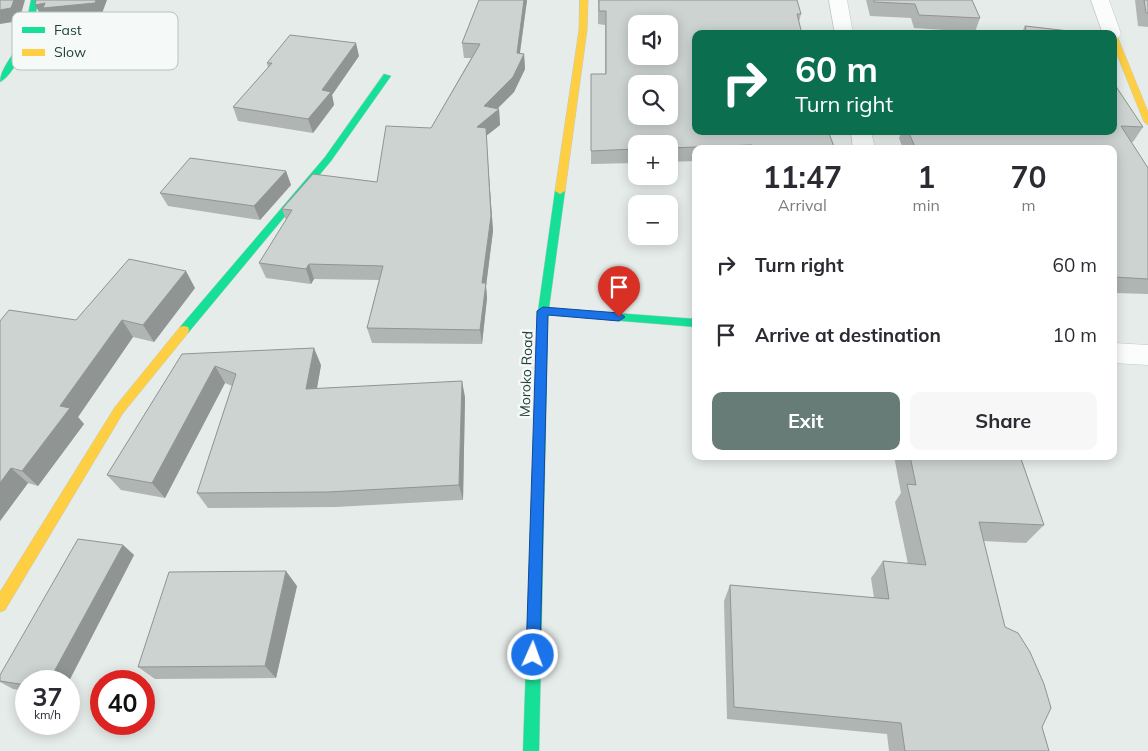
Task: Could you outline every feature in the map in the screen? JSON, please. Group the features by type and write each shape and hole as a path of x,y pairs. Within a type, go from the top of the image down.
{"street":[{"name":"Moroko Road","path":"531,751 543,311 583,30 584,0"},
{"path":"838,0 843,30"},
{"path":"1100,0 1111,30"},
{"path":"1117,47 1127,75 1148,122"},
{"path":"0,80 12,66"},
{"path":"0,605 118,410 254,245 328,159 387,76"},
{"path":"543,311 692,323"},
{"path":"1117,353 1148,355"}],"building":[{"path":"0,0 14,0 11,8 0,10"},
{"path":"36,0 96,0 95,3 43,8 45,3 35,5"},
{"path":"479,0 524,0 517,53 524,54 513,77 484,106 499,109 477,127 486,128 491,216 482,283 486,283 480,330 367,328 383,266 309,264 306,269 259,263 292,210 282,209 313,174 377,182 386,126 431,128 480,44 462,43"},
{"path":"599,0 797,0 801,14 797,14 801,30 692,30 692,135 830,135 833,145 692,145 692,147 678,148 678,135 628,135 628,149 591,151 591,74 606,74 606,11 599,11"},
{"path":"874,0 972,0 980,18 919,15 915,4 874,2"},
{"path":"1144,0 1148,0 1148,13 1146,13"},
{"path":"1025,26 1060,30 1026,30"},
{"path":"290,35 356,43 322,90 331,92 308,119 233,107 272,63 267,63"},
{"path":"1117,88 1143,127 1121,126 1148,168 1148,279 1117,277 1117,145 914,145 910,135 1117,135"},
{"path":"190,158 286,171 254,206 160,193"},
{"path":"129,259 186,271 143,325 122,320 60,406 70,408 22,471 11,468 0,483 0,321 9,310 76,320"},
{"path":"314,348 306,389 462,381 459,485 328,492 197,493 236,374 215,366 152,483 107,475 182,354"},
{"path":"911,460 1021,460 1044,525 979,522 1005,627 1018,633 1030,652 1044,684 1051,708 1042,727 1049,751 905,751 901,723 734,707 730,585 889,599 883,561 926,565 907,484 916,485"},
{"path":"78,539 123,545 55,670 15,670 15,683 0,681 0,675"},
{"path":"286,571 265,666 138,667 169,572"}],"traffic: fast":[{"path":"32,12 35,0"},
{"path":"0,80 12,63"},
{"path":"184,330 328,159 387,76"},
{"path":"531,751 543,311 560,191"},
{"path":"543,311 692,323"}],"traffic: slow":[{"path":"560,191 583,30 584,0"},
{"path":"1117,45 1148,122"},
{"path":"0,605 119,410 184,330"}],"route":[{"path":"533,655 543,311 619,317"}]}
